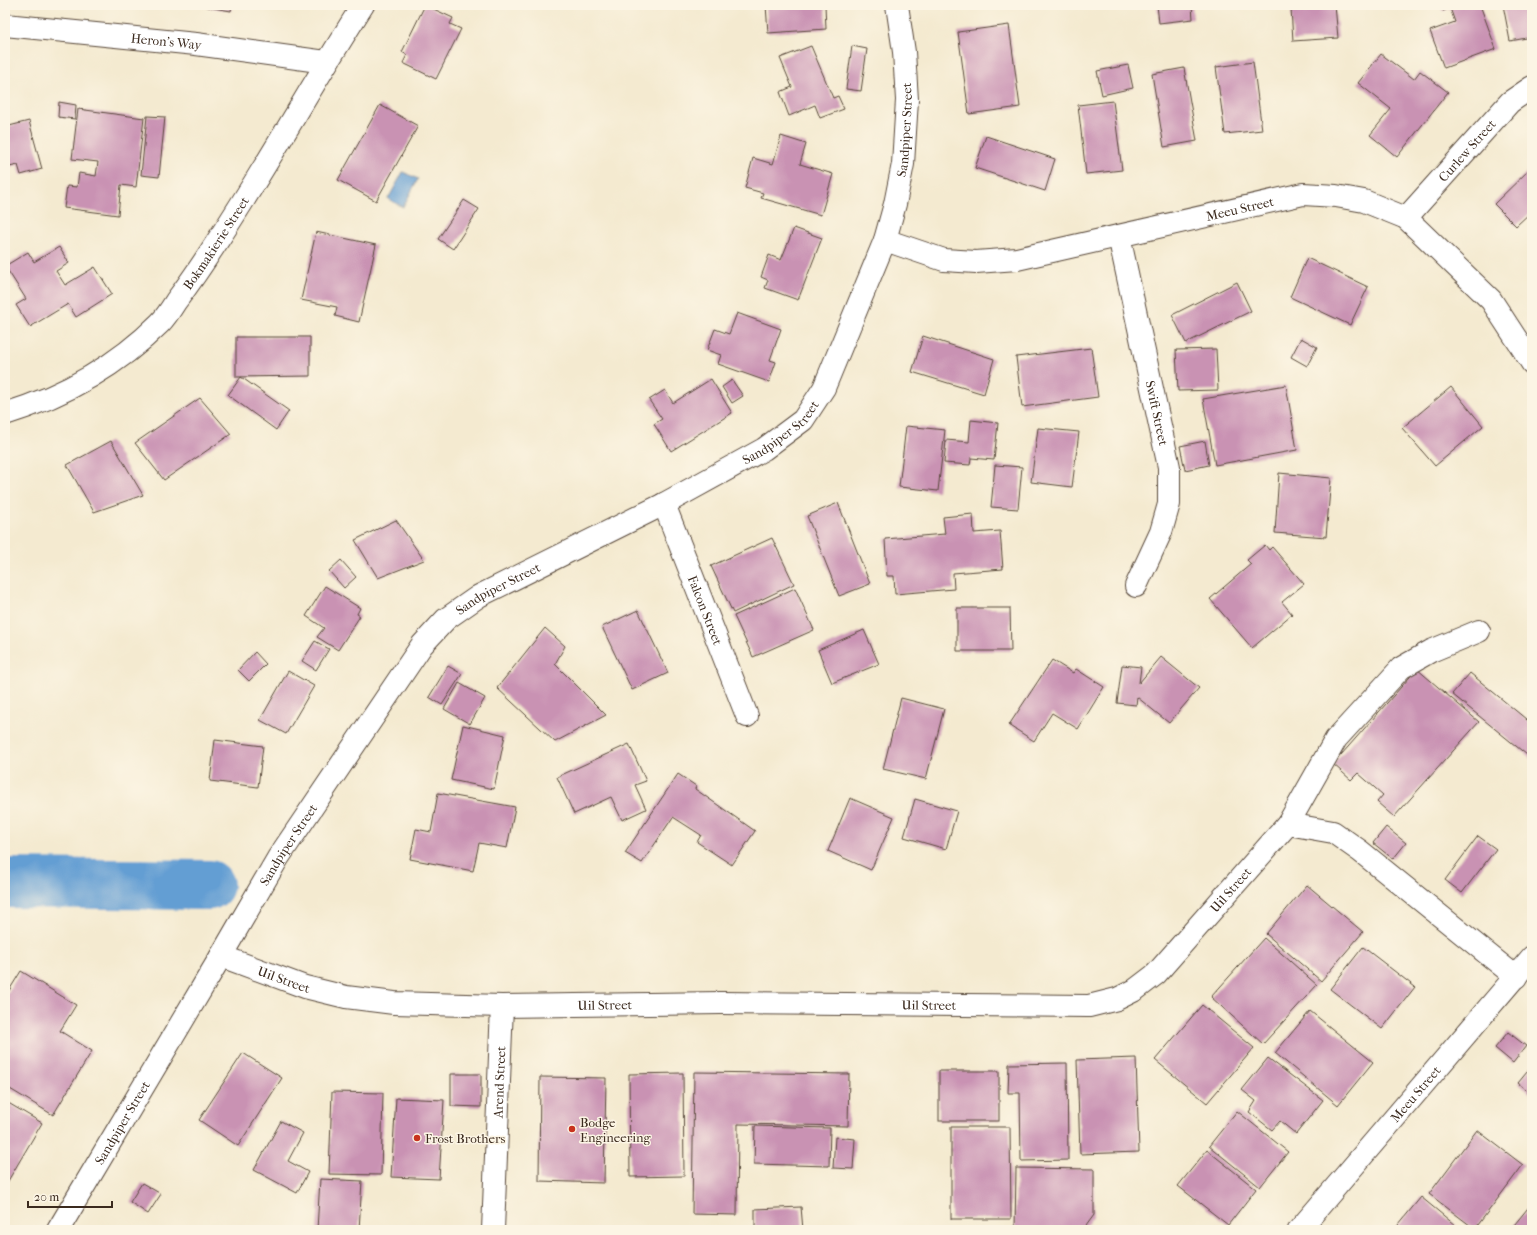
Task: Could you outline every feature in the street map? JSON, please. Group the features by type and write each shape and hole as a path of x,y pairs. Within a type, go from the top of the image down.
{"street":[{"name":"Bokmakierie Street","path":"5,414 90,378 129,351 161,322 193,279 251,189 326,62 363,5"},
{"name":"Sandpiper Street","path":"58,1230 278,858 422,645 446,619 479,596 664,504 764,449 803,420 824,388 885,240 895,204 903,164 907,100 904,52 897,5"},
{"name":"Heron's Way","path":"5,25 196,44 326,62"},
{"name":"Curlew Street","path":"1406,218 1510,102 1532,87"},
{"name":"Meeu Street","path":"885,240 944,260 976,262 1017,259 1303,194 1336,196 1364,201 1406,218 1491,300 1532,363"},
{"name":"Swift Street","path":"1120,236 1169,467 1168,504 1161,532 1136,586"},
{"name":"Falcon Street","path":"664,504 747,716"},
{"name":"Uil Street","path":"221,956 305,986 346,997 394,1003 502,1006 721,1003 1089,1006 1117,999 1135,990 1156,974 1288,824 1336,739 1401,668 1431,651 1479,631"},
{"path":"1288,824 1332,832 1360,851 1516,976"},
{"name":"Meeu Street","path":"1299,1230 1532,957"},
{"name":"Arend Street","path":"493,1230 502,1006"}],"water":[{"path":"403,172 418,179 403,207 388,199"}],"building":[{"path":"196,5 232,5 231,11"},
{"path":"425,5 453,18 450,24 461,29 436,79 403,63 407,55 402,52"},
{"path":"766,5 825,5 826,29 768,33"},
{"path":"1157,5 1192,5 1193,19 1159,23"},
{"path":"1335,5 1338,38 1293,41 1291,8"},
{"path":"1441,5 1480,5 1496,49 1444,68 1430,31 1455,22 1450,8 1443,11"},
{"path":"1503,5 1532,5 1532,37 1510,41"},
{"path":"1009,25 1020,107 969,114 958,32"},
{"path":"811,46 833,98 838,96 844,109 820,118 815,105 789,116 780,92 792,87 780,58"},
{"path":"852,46 867,49 861,91 846,89"},
{"path":"1381,54 1414,79 1420,71 1448,92 1397,157 1370,135 1391,109 1358,83"},
{"path":"1253,62 1262,130 1225,134 1216,67"},
{"path":"1128,65 1133,88 1102,95 1097,71"},
{"path":"1184,68 1197,141 1164,147 1152,74"},
{"path":"5,83 8,84 6,101 5,100"},
{"path":"1113,101 1122,170 1086,174 1078,105"},
{"path":"59,102 76,105 75,119 58,117"},
{"path":"380,105 418,126 376,201 338,180"},
{"path":"78,109 144,118 136,187 121,185 118,215 64,208 67,186 77,187 79,173 96,176 98,162 72,159"},
{"path":"147,116 165,117 159,177 141,175"},
{"path":"29,121 42,169 21,175 18,165 5,168 5,141 9,140 5,127"},
{"path":"781,136 806,144 800,164 833,174 821,215 761,198 763,193 745,188 753,158 773,164"},
{"path":"986,136 1055,159 1045,191 975,168"},
{"path":"1532,167 1532,213 1531,212 1516,226 1494,204"},
{"path":"464,200 479,209 453,249 438,239"},
{"path":"794,228 822,238 798,300 765,288 768,280 761,277 769,255 781,260"},
{"path":"316,232 376,245 359,322 335,316 337,307 301,300"},
{"path":"59,247 69,263 56,271 65,285 95,267 112,294 76,317 68,304 30,327 16,305 26,299 5,266 28,252 34,262"},
{"path":"1307,258 1368,287 1350,325 1290,297"},
{"path":"1237,282 1251,311 1186,343 1172,315"},
{"path":"737,313 781,329 770,360 776,362 769,382 718,364 721,355 707,350 715,329 729,334"},
{"path":"923,336 994,359 984,394 912,372"},
{"path":"236,337 310,337 310,376 236,377"},
{"path":"1301,338 1317,347 1307,366 1291,357"},
{"path":"1091,348 1098,397 1022,407 1016,357"},
{"path":"1216,349 1218,390 1178,391 1176,350"},
{"path":"241,377 289,411 276,430 228,395"},
{"path":"711,379 732,413 671,451 654,424 662,419 649,400 665,390 673,403"},
{"path":"732,380 743,396 732,403 722,387"},
{"path":"1286,385 1297,450 1215,465 1203,399"},
{"path":"1451,387 1483,426 1435,466 1402,428"},
{"path":"200,398 231,434 164,480 135,443"},
{"path":"971,420 998,423 994,460 971,458 970,465 944,463 946,440 969,442"},
{"path":"906,426 945,430 938,491 899,487"},
{"path":"1038,428 1079,432 1072,487 1031,482"},
{"path":"111,441 143,495 94,512 67,465"},
{"path":"1205,441 1209,465 1185,470 1180,446"},
{"path":"995,465 1022,467 1018,509 991,507"},
{"path":"1279,473 1331,478 1326,537 1275,533"},
{"path":"838,503 870,584 839,596 807,516"},
{"path":"973,514 974,533 1000,531 1003,569 953,573 954,589 895,594 894,576 887,576 885,539 945,534 943,517"},
{"path":"396,520 424,560 378,578 355,540"},
{"path":"772,538 794,584 733,613 711,566"},
{"path":"1265,545 1269,550 1272,547 1304,584 1282,602 1292,614 1252,648 1210,599 1251,564 1247,560"},
{"path":"341,560 356,577 344,588 329,571"},
{"path":"325,586 360,608 357,614 360,616 338,650 317,637 324,628 306,616"},
{"path":"795,588 814,630 753,657 734,616"},
{"path":"957,608 1010,608 1011,651 957,651"},
{"path":"638,610 668,673 632,690 602,627"},
{"path":"545,628 565,646 555,664 606,715 555,742 497,688"},
{"path":"864,630 879,664 832,683 818,650"},
{"path":"315,641 329,649 316,670 302,661"},
{"path":"255,652 266,664 249,681 238,670"},
{"path":"1161,657 1199,688 1169,723 1137,697 1136,705 1117,703 1122,665 1141,667 1139,683"},
{"path":"1052,660 1073,673 1076,669 1104,687 1078,729 1052,713 1034,741 1009,725"},
{"path":"448,666 462,674 442,705 429,697"},
{"path":"1417,669 1479,722 1394,817 1377,802 1383,795 1358,773 1351,780 1333,764"},
{"path":"288,671 314,686 286,734 260,720"},
{"path":"1470,673 1532,724 1532,759 1452,694"},
{"path":"459,683 485,698 470,724 444,709"},
{"path":"901,698 944,709 926,779 883,769"},
{"path":"463,725 505,735 494,789 451,780"},
{"path":"215,740 263,746 258,787 210,781"},
{"path":"629,744 646,781 635,785 646,809 622,820 611,797 574,814 557,777"},
{"path":"678,774 696,786 695,789 755,831 732,865 697,842 701,835 673,817 642,863 625,853"},
{"path":"438,793 515,807 507,848 479,843 473,871 410,859 416,829 431,832"},
{"path":"850,798 894,817 871,870 828,851"},
{"path":"915,799 957,811 946,849 904,837"},
{"path":"1386,827 1406,843 1393,859 1373,843"},
{"path":"1478,836 1496,849 1462,893 1445,880"},
{"path":"1307,885 1363,932 1321,981 1266,934"},
{"path":"1264,938 1317,985 1263,1044 1211,997"},
{"path":"1363,947 1415,987 1382,1029 1330,989"},
{"path":"21,971 76,1005 60,1031 92,1051 53,1115 5,1086 5,997"},
{"path":"1202,1005 1254,1048 1207,1103 1155,1060"},
{"path":"1310,1011 1373,1062 1338,1105 1275,1053"},
{"path":"1508,1032 1526,1046 1513,1063 1495,1048"},
{"path":"243,1053 282,1078 238,1146 199,1120"},
{"path":"1136,1058 1139,1152 1080,1154 1077,1060"},
{"path":"1268,1058 1323,1100 1296,1134 1280,1121 1272,1130 1249,1112 1256,1101 1242,1090"},
{"path":"1067,1063 1068,1160 1021,1161 1020,1093 1008,1093 1009,1064"},
{"path":"1532,1066 1532,1095 1518,1083"},
{"path":"939,1071 999,1071 999,1121 939,1121"},
{"path":"694,1072 849,1074 848,1126 738,1124 737,1215 692,1214"},
{"path":"683,1073 684,1176 630,1177 629,1074"},
{"path":"451,1074 481,1074 481,1107 451,1106"},
{"name":"Bodge Engineering","path":"540,1077 606,1078 604,1183 539,1181"},
{"path":"332,1092 383,1093 381,1175 329,1174"},
{"name":"Frost Brothers","path":"396,1098 444,1100 439,1179 391,1177"},
{"path":"5,1101 42,1123 5,1186"},
{"path":"1237,1111 1288,1152 1260,1187 1209,1146"},
{"path":"281,1121 303,1133 288,1161 308,1172 297,1193 254,1170"},
{"path":"755,1126 830,1128 829,1166 754,1164"},
{"path":"951,1127 1010,1127 1011,1219 951,1219"},
{"path":"1477,1130 1523,1165 1475,1229 1429,1194"},
{"path":"835,1137 855,1139 853,1169 833,1168"},
{"path":"1207,1150 1256,1189 1228,1225 1178,1186"},
{"path":"1016,1168 1094,1169 1094,1215 1083,1230 1015,1230"},
{"path":"320,1179 362,1181 359,1230 317,1230"},
{"path":"142,1183 161,1194 148,1214 130,1202"},
{"path":"1421,1197 1461,1230 1394,1230"},
{"path":"1532,1203 1532,1230 1510,1230"},
{"path":"801,1207 803,1230 755,1230 755,1209"}],"waterway":[{"path":"5,883 209,885"}],"place":[{"name":"Bodge Engineering","path":"572,1129"},
{"name":"Frost Brothers","path":"417,1138"}]}
